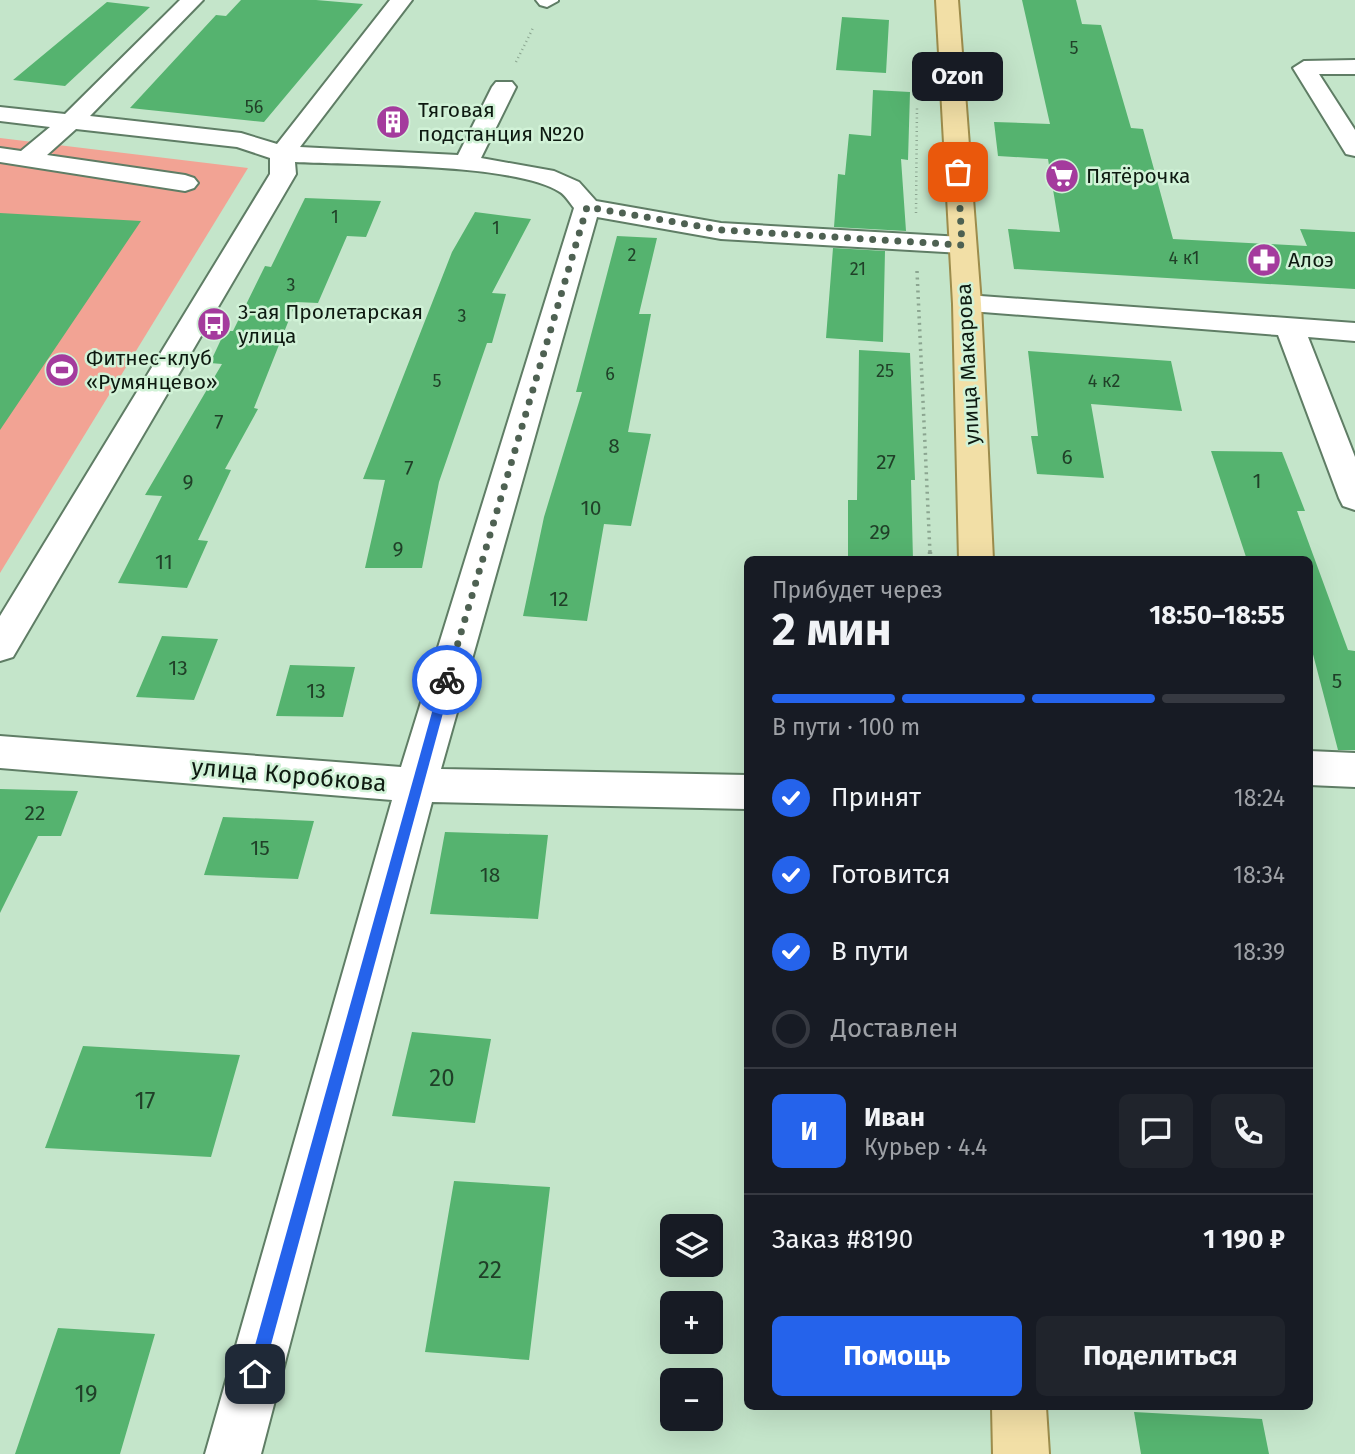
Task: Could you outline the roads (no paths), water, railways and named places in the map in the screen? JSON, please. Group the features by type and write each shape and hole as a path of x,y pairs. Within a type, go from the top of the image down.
{"main road":[{"name":"улица Макарова","path":"947,0 967,304 976,556"},
{"path":"1019,1410 1021,1454"}],"street":[{"path":"26,159 72,122 192,0"},
{"path":"0,647 283,174 282,154 401,0"},
{"path":"1355,67 1304,68 1355,149"},
{"path":"466,163 504,86"},
{"path":"0,114 241,140 282,154 466,163 545,176 569,187 587,207 721,230 962,245"},
{"path":"0,155 185,183"},
{"path":"233,1454 416,785 587,207"},
{"path":"967,304 1355,331"},
{"path":"1289,327 1355,498"},
{"name":"улица Коробкова","path":"0,751 416,785 744,792"},
{"path":"1313,768 1355,770"}],"place":[{"name":"Тяговая подстанция №20","path":"393,122"},
{"name":"Ozon","path":"958,172"},
{"name":"Пятёрочка","path":"1062,176"},
{"name":"Алоэ","path":"1264,260"},
{"name":"3-ая Пролетарская улица","path":"214,324"},
{"name":"Фитнес-клуб «Румянцево»","path":"62,370"}]}
